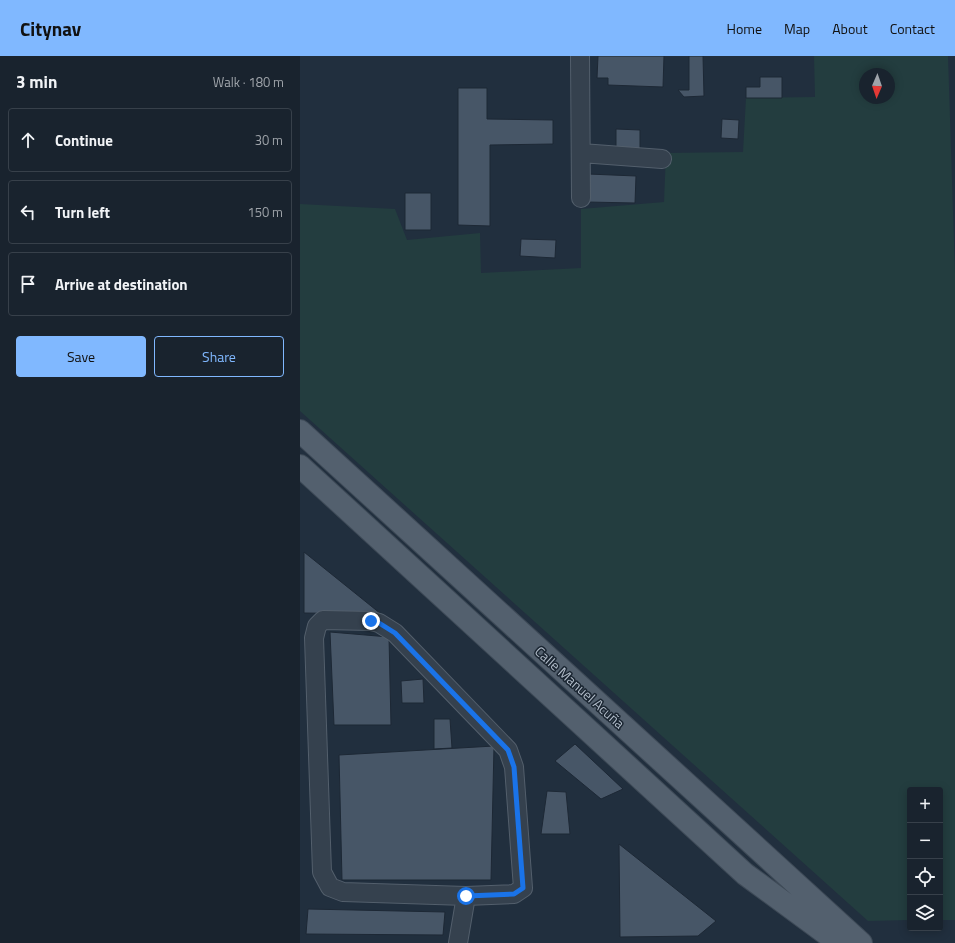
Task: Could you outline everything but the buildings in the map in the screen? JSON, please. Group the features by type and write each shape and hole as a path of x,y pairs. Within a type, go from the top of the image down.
{"main road":[{"name":"Calle Manuel Acuña","path":"300,431 861,943"},
{"name":"Calle Manuel Acuña","path":"300,466 746,874 839,943"}],"street":[{"path":"580,56 581,198"},
{"path":"581,153 662,159"},
{"path":"323,620 371,621 379,623 395,633 508,750 514,767 523,888 514,894 466,896 343,892 330,887 322,872 314,638 317,626 323,620"},
{"path":"458,943 466,896"}],"green space":[{"path":"814,56 948,56 955,273 955,920 943,920 943,787 907,787 907,920 868,921 300,411 300,204 395,209 407,240 480,233 481,273 581,268 581,209 664,202 666,153 743,152 746,98 815,97"}],"route":[{"path":"371,621 379,623 395,633 508,750 514,767 523,888 514,894 466,896"}]}
